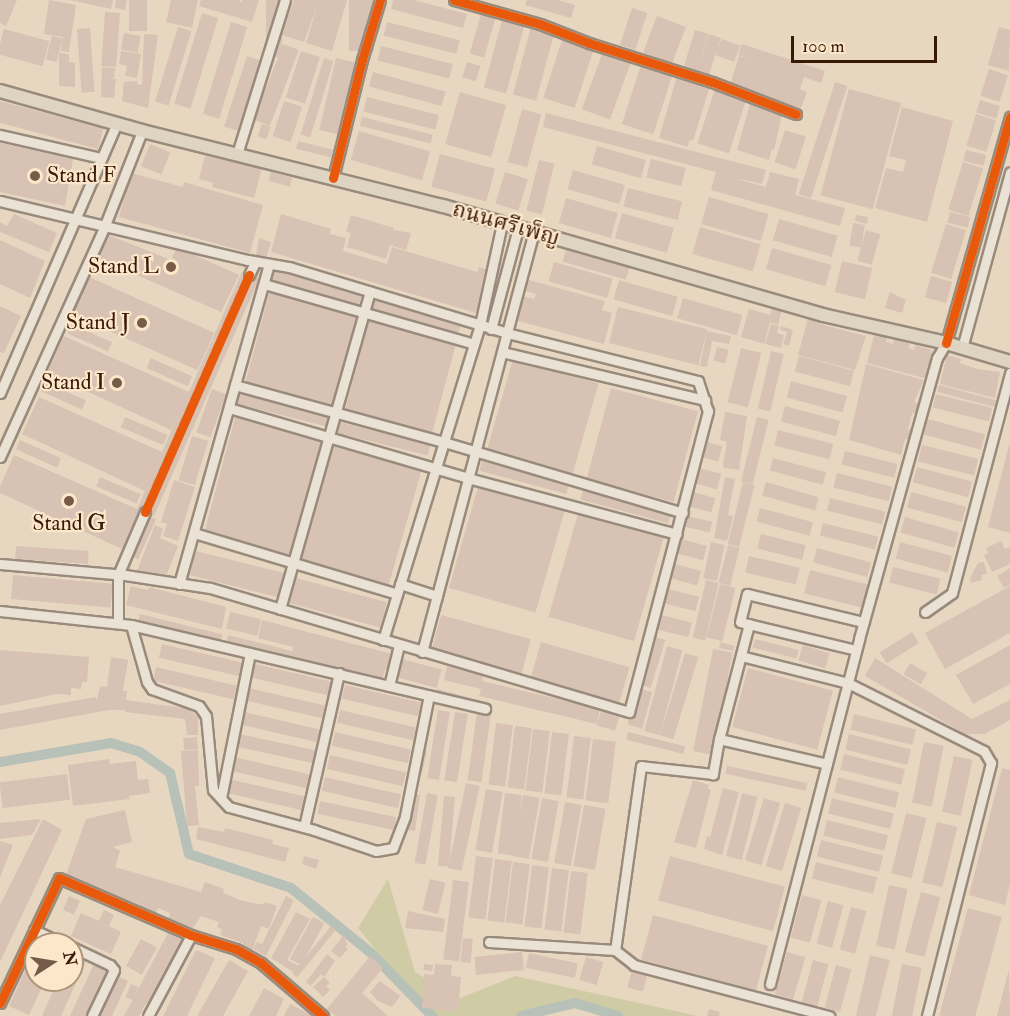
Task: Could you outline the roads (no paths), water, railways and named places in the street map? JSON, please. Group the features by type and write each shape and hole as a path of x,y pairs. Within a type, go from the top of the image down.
{"main road":[{"name":"ถนนศรีเพ็ญ","path":"0,92 142,131 502,223 823,315 946,343 1010,362"}],"street":[{"path":"237,154 285,0"},
{"path":"333,178 362,60 380,0"},
{"path":"454,0 540,24 589,43 712,82 796,114"},
{"path":"770,984 856,650 937,358 946,343 1010,117"},
{"path":"0,393 117,123"},
{"path":"0,457 105,225 142,131"},
{"path":"0,135 101,158"},
{"path":"962,348 1009,178"},
{"path":"0,201 255,262 289,267 491,329 698,381 708,411 629,711 210,588 118,575 0,564"},
{"path":"383,640 480,325 502,223"},
{"path":"491,329 518,228"},
{"path":"422,652 534,232"},
{"path":"249,275 255,262"},
{"path":"179,584 269,264"},
{"path":"264,284 474,344"},
{"path":"280,609 370,292"},
{"path":"502,352 705,400"},
{"path":"925,612 952,593 1010,373"},
{"path":"235,385 444,442 683,513"},
{"path":"229,408 436,469 677,534"},
{"path":"118,623 118,575 145,513"},
{"path":"194,533 293,562 399,589 437,596"},
{"path":"856,650 740,622 747,594 864,622"},
{"path":"0,611 131,625 339,673 485,710"},
{"path":"615,950 641,766 713,774 719,739 749,624"},
{"path":"131,625 147,682 152,689 199,706 206,716 213,790 229,807 304,827 376,851 393,848 405,816 429,695"},
{"path":"389,686 399,645"},
{"path":"221,798 250,653"},
{"path":"741,656 848,683 984,751 991,763 927,1016"},
{"path":"304,827 339,673"},
{"path":"719,739 827,764"},
{"path":"0,1003 59,878 191,935 236,949 261,963 323,1016"},
{"path":"34,930 38,932"},
{"path":"148,1016 191,935"},
{"path":"489,942 615,950 634,965 829,1016"},
{"path":"84,953 110,965 114,970 92,1016"}],"waterway":[{"path":"0,762 111,743 140,752 170,773 189,854 291,888 371,953 432,1016"},
{"path":"521,1016 575,1003 618,1016"}],"tunnel":[{"path":"145,512 249,275"}],"place":[{"name":"Stand F","path":"35,176"},
{"name":"Stand L","path":"171,267"},
{"name":"Stand J","path":"142,323"},
{"name":"Stand I","path":"117,383"},
{"name":"Stand G","path":"69,501"}]}
